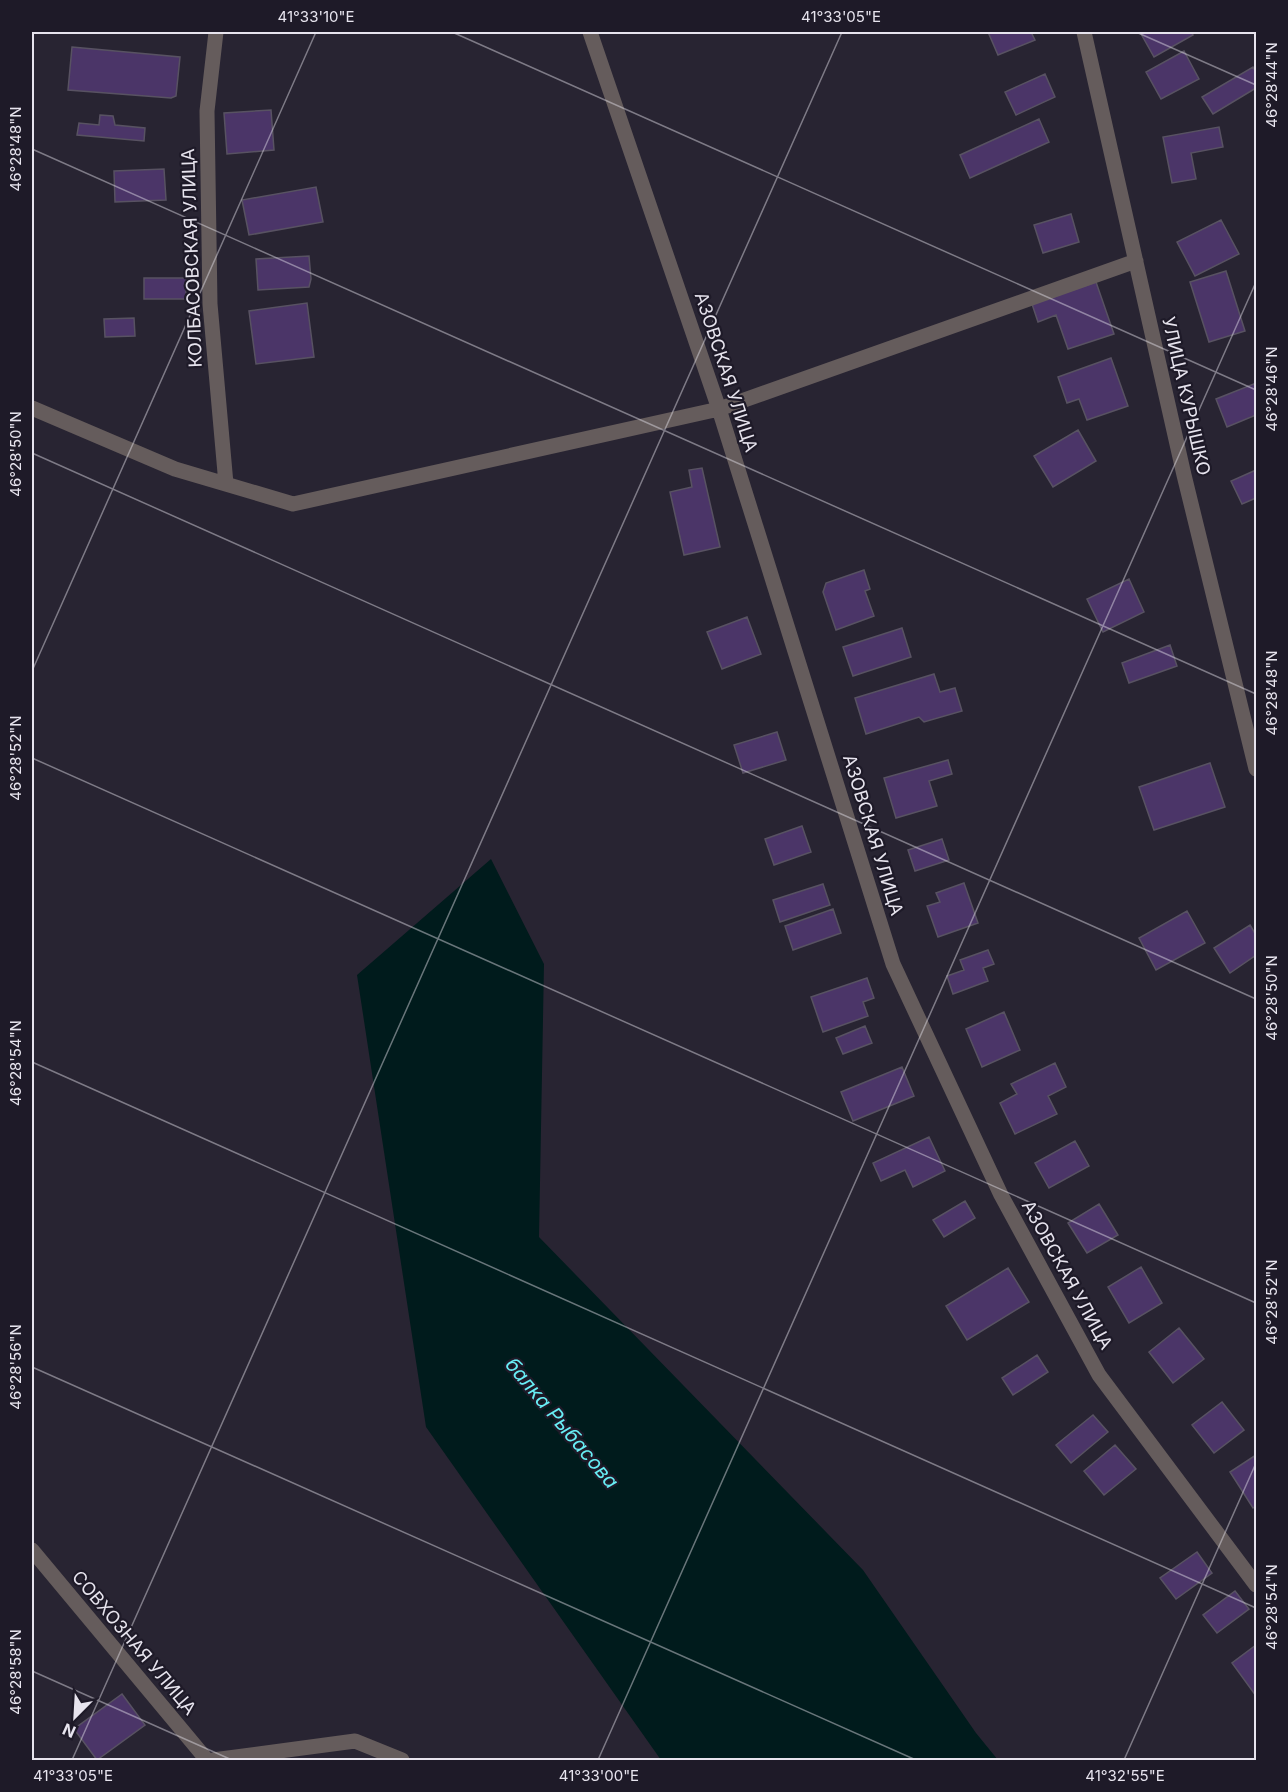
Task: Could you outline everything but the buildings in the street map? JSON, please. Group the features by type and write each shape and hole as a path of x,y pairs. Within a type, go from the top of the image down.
{"street":[{"name":"КОЛБАСОВСКАЯ УЛИЦА","path":"216,32 207,111 210,304 226,484"},
{"name":"АЗОВСКАЯ УЛИЦА","path":"590,32 718,409 898,974 1001,1195 1099,1375 1257,1585"},
{"name":"УЛИЦА КУРЫШКО","path":"1084,32 1184,476 1257,768"},
{"path":"32,408 175,469 293,504 718,409 1136,261"},
{"name":"СОВХОЗНАЯ УЛИЦА","path":"32,1550 207,1761"},
{"path":"213,1761 356,1741 402,1761"}],"water":[{"name":"балка Рыбасова","path":"491,859 544,964 539,1237 863,1570 976,1733 998,1760 661,1760 426,1427 357,975"}]}
